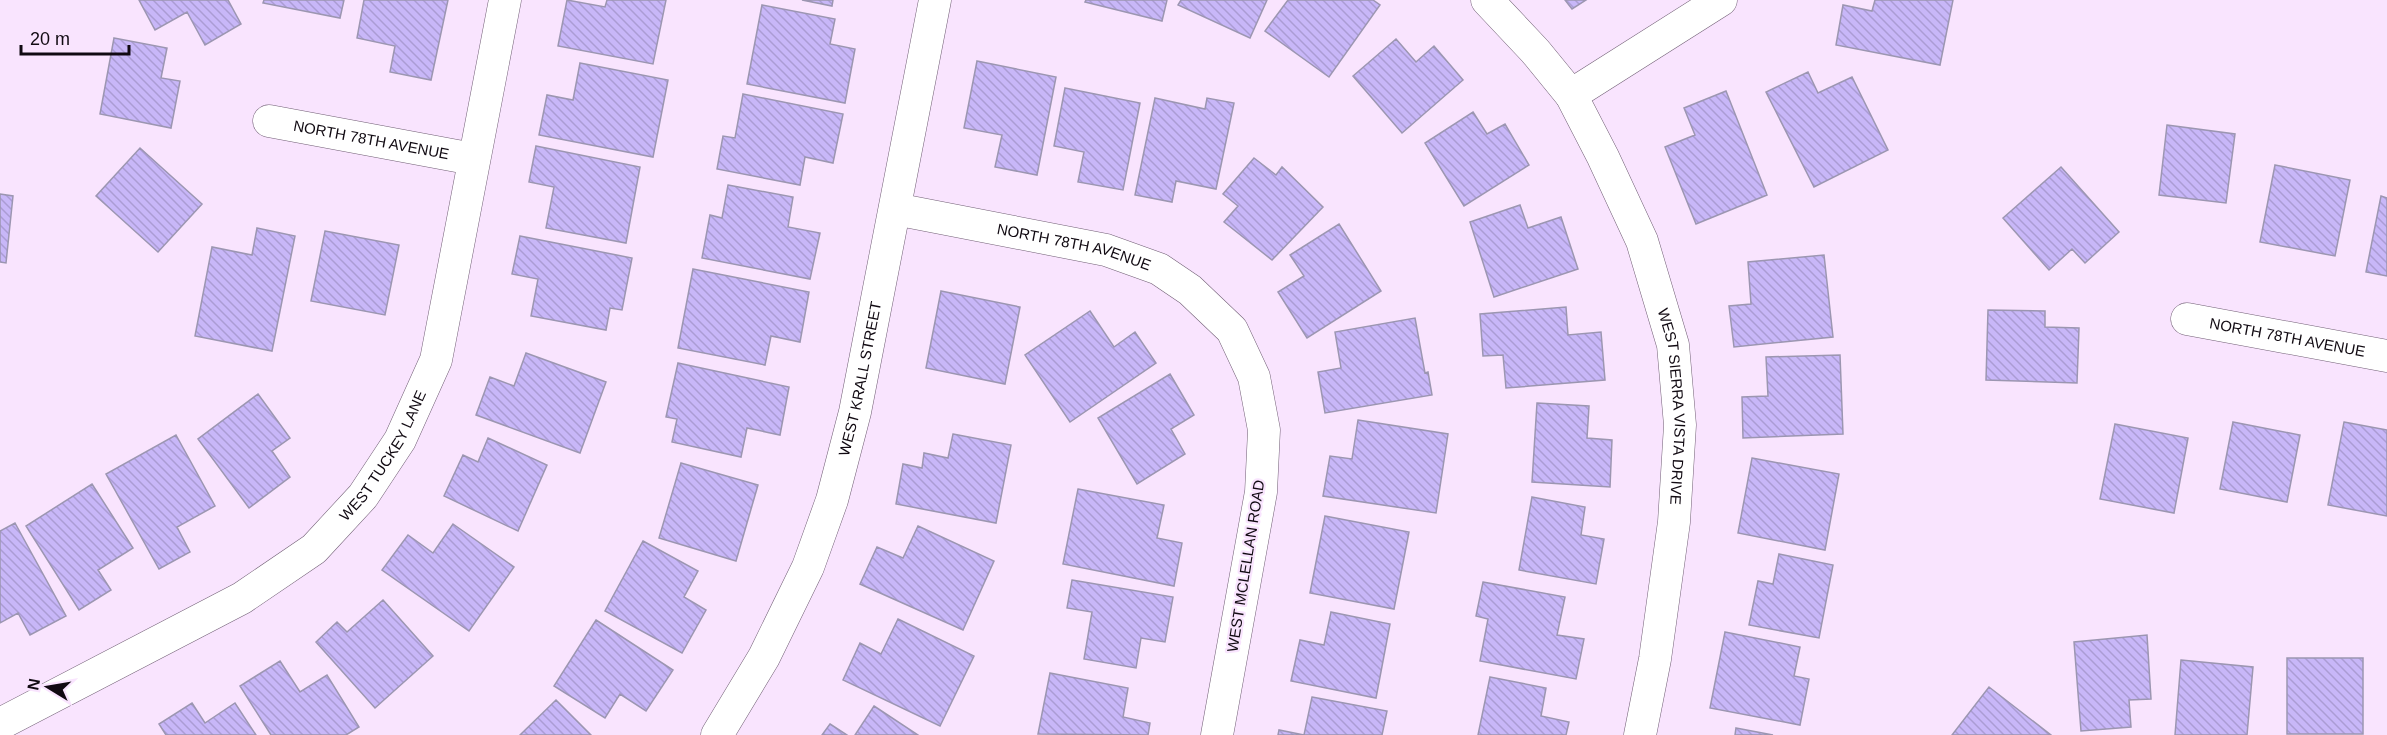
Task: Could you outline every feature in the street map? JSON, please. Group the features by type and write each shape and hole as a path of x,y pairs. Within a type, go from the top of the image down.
{"street":[{"name":"WEST TUCKEY LANE","path":"0,723 242,598 314,549 363,496 400,440 436,360 505,0"},
{"name":"WEST KRALL STREET","path":"717,735 764,657 808,567 832,500 855,412 935,0"},
{"name":"WEST SIERRA VISTA DRIVE","path":"1487,0 1535,51 1571,96 1603,157 1642,241 1673,345 1680,425 1674,522 1655,659 1640,735"},
{"path":"1571,96 1721,0"},
{"name":"NORTH 78TH AVENUE","path":"269,121 473,159"},
{"name":"NORTH 78TH AVENUE","path":"895,209 1117,253 1159,268 1190,290 1232,330"},
{"name":"NORTH 78TH AVENUE","path":"2187,318 2387,356"},
{"name":"WEST MCLELLAN ROAD","path":"1217,735 1261,492 1264,430 1254,377 1232,330"}],"building":[{"path":"139,0 228,0 241,24 205,45 187,12 155,30"},
{"path":"264,0 344,0 340,18 263,3"},
{"path":"364,0 448,0 431,80 390,72 395,46 357,38"},
{"path":"567,0 605,7 607,0 666,0 653,64 558,46"},
{"path":"802,0 833,0 832,6"},
{"path":"1086,0 1167,0 1162,21 1085,2"},
{"path":"1181,0 1267,0 1250,38 1178,5"},
{"path":"1288,0 1373,0 1380,5 1329,77 1265,31"},
{"path":"1565,0 1586,0 1572,9"},
{"path":"1875,0 1953,0 1940,65 1836,45 1843,5 1872,11"},
{"path":"762,5 835,19 830,44 855,49 845,103 747,84"},
{"path":"114,38 167,48 161,78 180,81 171,128 100,114"},
{"path":"1396,39 1416,62 1434,46 1463,80 1402,133 1353,76"},
{"path":"977,61 1056,77 1037,175 995,167 1002,135 964,128"},
{"path":"580,63 668,80 653,157 539,135 547,95 573,100"},
{"path":"1808,72 1818,93 1852,77 1888,150 1814,187 1766,92"},
{"path":"1065,88 1140,103 1123,190 1078,182 1084,152 1054,146"},
{"path":"1726,91 1767,195 1696,224 1665,147 1695,135 1684,108"},
{"path":"743,94 843,114 833,163 805,157 800,185 717,169 723,136 735,138"},
{"path":"1155,98 1205,109 1207,98 1234,103 1216,189 1176,181 1172,202 1135,195"},
{"path":"1473,112 1487,134 1505,124 1529,165 1464,206 1425,143"},
{"path":"2167,125 2235,134 2226,203 2159,195"},
{"path":"536,146 640,167 626,243 546,228 554,187 529,182"},
{"path":"140,148 202,204 158,252 96,196"},
{"path":"1254,158 1276,175 1282,167 1323,207 1272,260 1224,222 1238,206 1223,194"},
{"path":"2275,165 2350,180 2335,256 2260,242"},
{"path":"2061,167 2119,232 2085,263 2072,249 2049,270 2003,218"},
{"path":"728,185 793,197 788,227 820,233 810,279 702,258 710,215 722,218"},
{"path":"0,194 13,196 6,263 0,262"},
{"path":"2381,196 2387,198 2387,276 2366,272"},
{"path":"1520,205 1528,228 1561,217 1578,269 1494,297 1470,222"},
{"path":"1339,224 1381,291 1307,338 1278,292 1304,276 1290,255"},
{"path":"257,228 295,236 272,351 195,336 212,247 252,255"},
{"path":"325,231 399,245 385,315 311,301"},
{"path":"520,236 632,258 622,310 610,308 606,330 531,316 538,279 512,274"},
{"path":"1824,255 1833,337 1734,347 1729,306 1751,304 1748,262"},
{"path":"693,269 809,292 800,342 771,336 765,365 678,348"},
{"path":"941,291 1020,307 1005,384 926,368"},
{"path":"1566,307 1568,335 1601,332 1605,380 1506,388 1503,355 1483,356 1480,314"},
{"path":"1988,310 2045,311 2045,327 2079,328 2077,383 1986,380"},
{"path":"1090,311 1114,347 1135,332 1156,363 1070,422 1025,355"},
{"path":"1415,318 1425,373 1428,372 1432,395 1325,413 1318,372 1341,368 1335,332"},
{"path":"526,353 606,382 580,453 476,415 490,377 514,386"},
{"path":"1840,355 1843,434 1743,438 1742,397 1768,396 1766,357"},
{"path":"678,363 789,387 780,435 747,428 741,457 672,442 677,419 666,417"},
{"path":"1170,374 1194,415 1171,429 1185,454 1137,484 1098,418"},
{"path":"258,394 290,438 272,451 290,477 249,508 198,439"},
{"path":"1537,403 1589,406 1587,438 1612,440 1610,487 1532,482"},
{"path":"1358,420 1448,434 1436,513 1323,496 1330,456 1352,459"},
{"path":"2233,422 2300,435 2287,502 2220,489"},
{"path":"2344,422 2387,430 2387,516 2328,505"},
{"path":"2115,424 2188,438 2174,513 2100,499"},
{"path":"953,434 1011,445 996,523 896,504 903,464 922,468 924,453 948,458"},
{"path":"176,435 215,506 177,527 190,552 159,569 106,474"},
{"path":"488,438 547,465 518,531 444,496 463,455 478,462"},
{"path":"1752,458 1839,474 1825,550 1738,533"},
{"path":"681,463 758,485 736,561 659,538"},
{"path":"92,484 133,548 98,570 111,590 79,610 26,526"},
{"path":"1078,489 1164,505 1157,538 1182,543 1174,586 1063,564"},
{"path":"1532,497 1585,507 1581,535 1604,539 1596,584 1519,570"},
{"path":"1325,516 1409,532 1394,609 1310,593"},
{"path":"15,523 66,616 30,635 18,613 0,623 0,531"},
{"path":"453,524 514,567 469,631 382,570 408,535 433,553"},
{"path":"918,526 994,561 963,630 860,584 877,547 903,558"},
{"path":"643,541 698,571 684,597 706,610 682,653 605,611"},
{"path":"1779,554 1833,565 1819,638 1749,625 1758,581 1773,584"},
{"path":"1072,580 1173,597 1165,642 1141,638 1136,668 1084,659 1092,612 1067,608"},
{"path":"1483,582 1565,597 1557,635 1584,639 1576,679 1480,661 1488,619 1476,616"},
{"path":"383,600 433,656 375,708 316,642 337,622 347,632"},
{"path":"1331,612 1390,624 1376,698 1291,681 1300,640 1324,645"},
{"path":"898,619 974,656 940,726 843,680 860,643 881,654"},
{"path":"596,620 673,670 646,711 620,694 605,718 554,686"},
{"path":"1725,632 1800,647 1794,676 1809,679 1800,725 1710,708"},
{"path":"2147,635 2151,699 2129,700 2131,727 2081,731 2074,642"},
{"path":"2287,658 2363,658 2363,734 2287,734"},
{"path":"2181,660 2253,667 2247,735 2175,735"},
{"path":"280,661 300,692 327,675 359,727 346,735 271,735 240,686"},
{"path":"1050,673 1128,688 1123,717 1150,723 1148,735 1038,734"},
{"path":"1490,677 1546,688 1541,716 1569,722 1566,735 1478,735"},
{"path":"1989,687 2051,735 1952,735"},
{"path":"1312,697 1387,711 1382,735 1304,735"},
{"path":"556,700 591,735 520,735"},
{"path":"192,703 205,723 235,703 256,735 166,735 159,724"},
{"path":"874,706 918,735 855,735"},
{"path":"830,724 847,735 822,735"},
{"path":"1736,728 1773,735 1735,735"},
{"path":"1279,730 1304,735 1278,735"}]}
